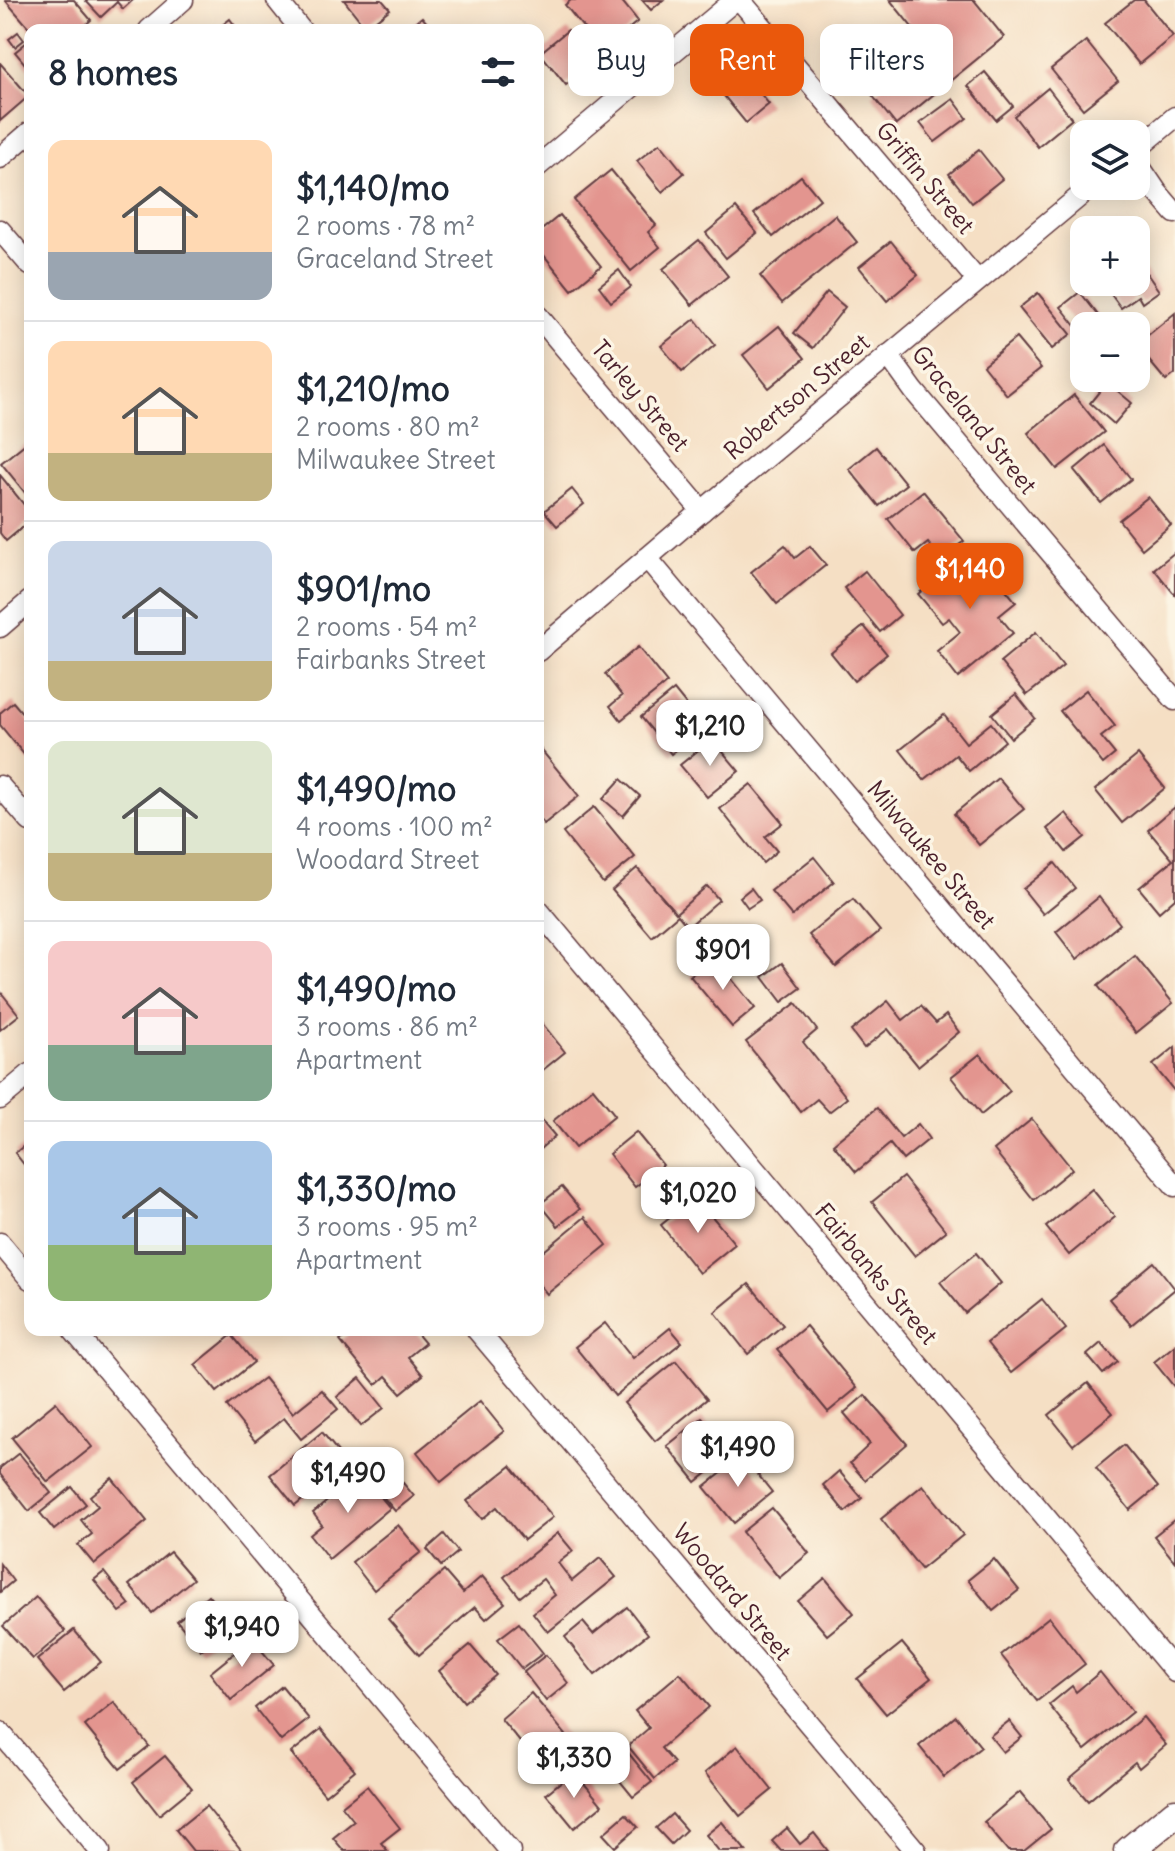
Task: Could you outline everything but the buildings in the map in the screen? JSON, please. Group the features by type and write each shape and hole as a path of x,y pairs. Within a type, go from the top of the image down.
{"main road":[{"path":"1129,1851 1175,1813"}],"street":[{"path":"156,24 183,0"},
{"path":"277,0 296,24"},
{"path":"544,161 737,0"},
{"name":"Griffin Street","path":"737,0 977,280"},
{"path":"1150,138 1175,117"},
{"path":"0,158 24,137"},
{"path":"1150,182 1175,213"},
{"name":"Robertson Street","path":"544,646 1075,200"},
{"path":"0,230 24,258"},
{"name":"Tarley Street","path":"544,323 702,511"},
{"name":"Graceland Street","path":"888,355 914,391 1175,700"},
{"name":"Milwaukee Street","path":"647,558 1175,1186"},
{"path":"0,627 24,606"},
{"path":"0,786 24,814"},
{"name":"Fairbanks Street","path":"544,917 1175,1672"},
{"path":"0,1099 24,1079"},
{"path":"0,1243 24,1272"},
{"path":"78,1336 510,1851"},
{"name":"Woodard Street","path":"482,1336 916,1851"},
{"path":"0,1732 100,1851"}]}
